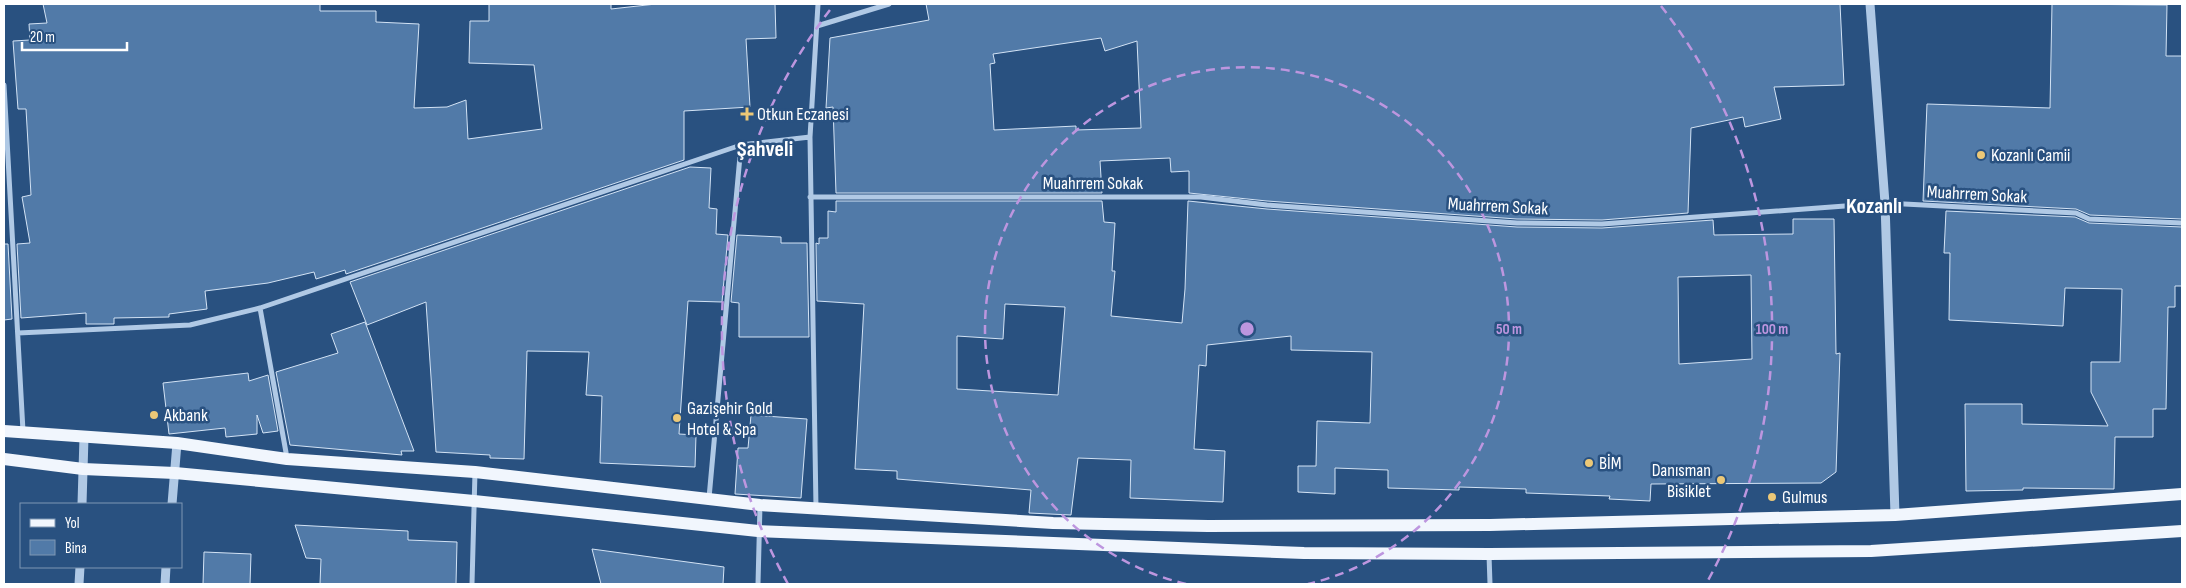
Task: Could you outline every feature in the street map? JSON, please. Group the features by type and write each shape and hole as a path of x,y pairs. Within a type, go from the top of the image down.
{"main road":[{"path":"4,431 177,443 287,459 475,472 760,505 1053,523 1208,526 1490,525 1895,515 2182,494"},
{"path":"4,459 83,469 175,474 474,501 758,531 1294,552 1489,554 1872,551 2182,531"}],"street":[{"path":"816,508 810,137 818,4"},
{"path":"817,26 889,4"},
{"path":"1870,4 1885,203 1895,515"},
{"path":"4,85 24,433"},
{"path":"18,333 190,325 260,308 741,145 810,137"},
{"path":"709,498 741,145"},
{"name":"Muahrrem Sokak","path":"810,197 1201,197 1267,204 1517,223 1602,224 1885,203 2076,213 2090,219 2182,222"},
{"path":"260,308 287,459"},
{"path":"82,503 84,437"},
{"path":"172,503 177,443"},
{"path":"472,584 475,472"},
{"path":"758,584 760,505"},
{"path":"1489,554 1490,584"},
{"path":"79,584 80,568"},
{"path":"165,584 166,568"}],"building":[{"path":"43,4 320,4 320,11 376,11 376,22 419,24 414,108 447,107 466,100 468,139 542,129 534,65 469,63 470,21 489,21 489,4 611,4 611,9 656,4 775,4 776,38 746,39 750,107 684,111 684,160 346,274 345,270 316,279 314,272 268,283 205,291 207,309 169,314 169,317 114,318 114,324 86,324 86,313 21,318 17,244 30,243 22,197 31,195 26,109 18,109 13,41 30,40 29,24 47,23"},
{"path":"926,4 1840,4 1844,85 1774,87 1781,119 1745,127 1743,117 1691,128 1688,213 1602,220 1517,219 1267,201 1189,193 1189,171 1171,172 1170,158 1100,161 1102,193 836,193 833,107 826,108 830,38 929,20","holes":["1101,38 1105,51 1137,41 1141,128 1076,130 1076,126 994,130 990,64 995,63 993,54"]},
{"path":"2052,4 2167,5 2166,56 2182,56 2182,219 2090,215 2076,209 1923,201 1927,104 2050,108"},
{"path":"690,167 711,168 709,208 717,209 716,234 728,235 722,302 688,301 679,434 696,435 695,467 600,463 602,396 586,395 589,352 527,351 524,459 490,458 490,455 436,452 426,302 367,325 350,282"},
{"path":"836,201 1102,201 1104,222 1115,223 1112,271 1115,271 1111,316 1182,323 1188,201 1267,209 1517,227 1602,228 1713,220 1714,235 1793,234 1793,219 1834,219 1836,354 1840,353 1836,472 1821,483 1651,484 1650,501 1609,499 1610,496 1526,493 1526,489 1459,487 1459,490 1388,488 1388,470 1335,468 1335,494 1298,492 1298,466 1316,466 1317,421 1370,423 1372,352 1291,350 1291,336 1207,345 1206,366 1199,365 1194,449 1225,451 1223,502 1130,498 1131,460 1078,458 1071,515 1029,513 1031,490 897,479 897,471 855,469 864,304 817,301 816,243 819,244 819,238 828,238 828,211 836,212","holes":["1751,275 1752,359 1679,364 1678,277","1005,304 1065,307 1058,395 957,389 957,336 1003,339"]},
{"path":"1946,211 2075,217 2089,223 2182,227 2182,286 2175,286 2175,307 2168,307 2166,409 2153,409 2153,437 2115,437 2114,489 2023,488 2023,490 1966,491 1965,404 2022,404 2022,424 2108,426 2091,392 2091,362 2120,362 2122,289 2065,288 2063,326 1949,320 1950,253 1944,253"},
{"path":"737,235 781,237 781,243 807,243 809,337 739,337 739,303 731,302"},
{"path":"4,244 8,244 12,319 4,320"},
{"path":"365,322 414,451 401,451 402,455 290,445 276,372 338,353 331,334"},
{"path":"248,373 249,381 268,375 278,431 263,433 257,415 257,434 226,437 225,428 169,434 163,383"},
{"path":"751,415 807,419 801,498 735,494 738,448 748,448"},
{"path":"295,525 408,531 408,540 457,542 456,584 320,584 321,559 306,558"},
{"path":"592,549 724,567 723,584 601,584"},
{"path":"204,552 251,554 250,584 203,584"}],"place":[{"name":"Otkun Eczanesi","path":"747,114"},
{"name":"Kozanlı Camii","path":"1981,155"},
{"name":"Akbank","path":"154,415"},
{"name":"Gazişehir Gold Hotel & Spa","path":"677,418"},
{"name":"BİM","path":"1589,463"},
{"name":"Danısman Bisiklet","path":"1721,480"},
{"name":"Gulmus","path":"1772,497"}],"district":[{"name":"Şahveli","path":"765,148"},
{"name":"Kozanlı","path":"1874,205"}]}
